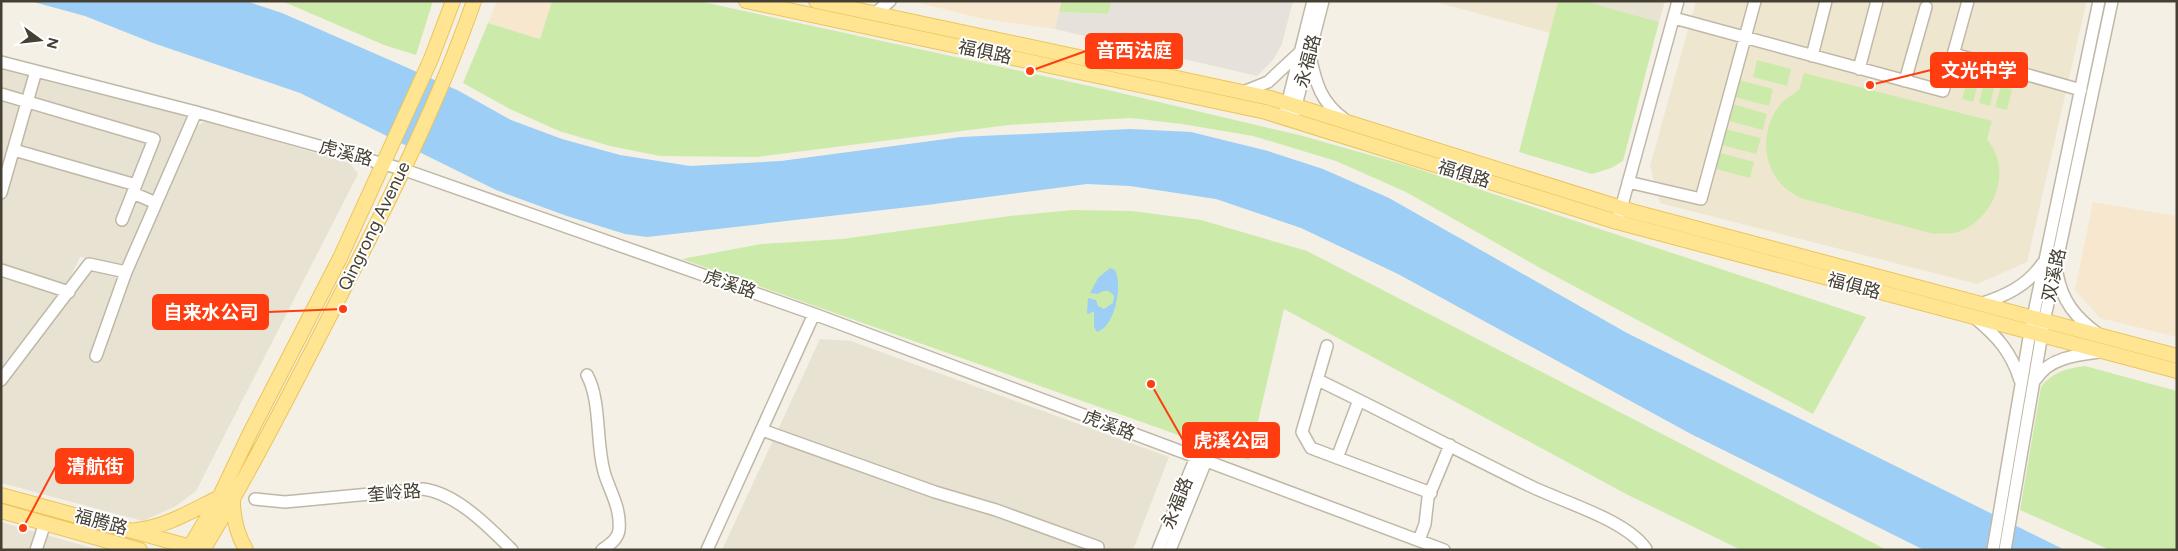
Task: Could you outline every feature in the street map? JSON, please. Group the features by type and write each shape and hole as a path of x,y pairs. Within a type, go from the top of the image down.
{"main road":[{"name":"福俱路","path":"746,1 765,3 1266,112 1290,112 1350,123 1621,208 1976,311"},
{"name":"福俱路","path":"816,1 1242,92 1290,112 1617,222 2037,327 2104,346 2177,371"},
{"name":"Qingrong Avenue","path":"227,498 249,435 340,258 431,59 452,2"},
{"name":"Qingrong Avenue","path":"196,549 227,498 352,273 450,67 474,4"},
{"name":"福俱路","path":"2104,346 2177,356"},
{"name":"福腾路","path":"1,495 196,549"},
{"path":"129,530 150,529 227,498 238,536 246,550"},
{"name":"福腾路","path":"1,511 125,548 140,550"}],"street":[{"path":"874,14 890,1"},
{"name":"永福路","path":"1290,112 1305,52 1313,1"},
{"name":"永福路","path":"1305,52 1323,1"},
{"path":"1617,222 1678,1"},
{"path":"1628,182 1701,198 1755,1"},
{"path":"1812,56 1826,1"},
{"path":"1859,68 1877,1"},
{"path":"1674,18 1943,91 1968,1"},
{"name":"双溪路","path":"2051,262 2081,90 2099,1"},
{"name":"双溪路","path":"2005,550 2007,506 2021,383 2037,327 2112,1"},
{"path":"1905,81 1926,8"},
{"path":"1242,92 1268,82 1305,52 1324,98 1331,109 1350,123"},
{"path":"1954,54 2081,90"},
{"name":"虎溪路","path":"1,62 196,112 402,169 814,314 1444,550"},
{"path":"1,193 9,152 28,102 36,70"},
{"path":"1,94 154,139 122,220"},
{"path":"96,356 126,272 196,112"},
{"path":"9,152 134,189 156,203"},
{"path":"2021,383 2014,361 2000,340 1976,311 2021,286 2051,262 2060,289 2070,308 2104,346 2059,360 2041,371 2034,383"},
{"path":"1,380 89,264 126,272"},
{"path":"1,270 69,292"},
{"path":"707,550 814,314"},
{"name":"双溪路","path":"1993,550 2007,506 2034,383 2037,327"},
{"path":"1327,346 1302,432 1311,448 1431,493"},
{"path":"587,375 590,381 596,413 606,477 618,507 619,529 616,538 602,550"},
{"path":"1318,380 1528,486 1615,524 1640,540 1646,550"},
{"path":"1337,458 1358,400"},
{"path":"762,430 935,492 996,510 1098,547"},
{"path":"1419,540 1425,524 1431,493 1450,445"},
{"name":"永福路","path":"1158,550 1201,459"},
{"name":"永福路","path":"1170,550 1201,459"},
{"name":"奎岭路","path":"255,499 285,502 424,488 433,490 480,518 512,550"},
{"path":"36,550 45,523"}],"shaded area":[{"path":"497,1 552,1 540,39 488,23"},
{"path":"911,1 1062,1 1055,29 984,19"},
{"path":"1112,1 1293,1 1282,44 1273,60 1257,76 1055,29 1059,12 1108,14"},
{"path":"1432,1 1558,1 1550,33"},
{"path":"1584,1 1665,1 1659,22"},
{"path":"1696,1 2085,1 2086,4 2027,262 1977,284 1660,203 1650,166"},
{"path":"1,57 46,69 191,118 125,265 80,257 68,282 1,373"},
{"path":"205,121 350,163 358,174 196,491 176,506 143,521 1,483 1,384 90,269 130,277 196,127"},
{"path":"2093,202 2177,216 2177,337 2100,318 2075,290"},
{"path":"820,339 851,341 1169,457 1133,550 722,550"},
{"path":"1,522 99,550 1,550"}],"green space":[{"path":"282,1 433,1 416,55 384,45"},
{"path":"552,1 698,1 1108,90 1299,135 1409,166 1866,317 1813,414 1542,269 1406,192 1336,161 1253,136 1182,124 1131,118 1009,125 757,157 660,156 610,146 559,131 510,109 463,83 488,23 540,39"},
{"path":"1062,1 1112,1 1108,14 1059,12"},
{"path":"1558,1 1584,1 1659,22 1623,161 1611,168 1592,174 1519,152"},
{"path":"1757,60 1791,69 1787,86 1753,77"},
{"path":"1804,73 1992,121 1987,139 1995,152 1999,164 1999,177 1997,190 1985,212 1966,229 1954,233 1934,234 1800,198 1783,186 1775,177 1770,166 1766,144 1767,132 1770,121 1783,101 1799,90"},
{"path":"1968,77 1979,80 1973,102 1962,99"},
{"path":"1739,80 1773,89 1769,106 1735,97"},
{"path":"1984,82 1995,84 1990,106 1979,103"},
{"path":"2001,86 2012,89 2007,110 1995,107"},
{"path":"1733,104 1767,114 1763,130 1729,121"},
{"path":"1726,129 1761,138 1756,154 1722,145"},
{"path":"1720,153 1754,162 1750,178 1716,169"},
{"path":"1072,210 1132,211 1201,220 1307,251 1887,550 1741,550 1626,494 1284,309 1249,460 682,259 761,244 842,239 1010,216"},
{"path":"2085,366 2177,391 2177,550 2110,550 2020,510 2041,387 2055,374"}],"water":[{"path":"30,1 246,1 282,13 408,68 459,91 511,120 562,139 620,155 690,166 781,161 961,137 1130,129 1191,132 1268,151 1323,169 1389,198 1627,333 2065,550 1924,550 1691,434 1398,274 1301,228 1216,199 1130,186 1087,184 927,205 647,237 625,234 567,216 496,190 300,93 153,43 85,16"},
{"path":"1110,268 1115,270 1117,277 1118,295 1116,305 1109,322 1103,329 1097,332 1094,327 1094,311 1089,314 1087,313 1088,298 1096,300 1098,306 1104,309 1113,303 1114,296 1108,291 1098,294 1090,293 1098,278"}],"place":[{"name":"音西法庭","path":"1030,71"},
{"name":"文光中学","path":"1870,85"},
{"name":"自来水公司","path":"343,309"},
{"name":"虎溪公园","path":"1151,384"},
{"name":"清航街","path":"23,528"}]}
